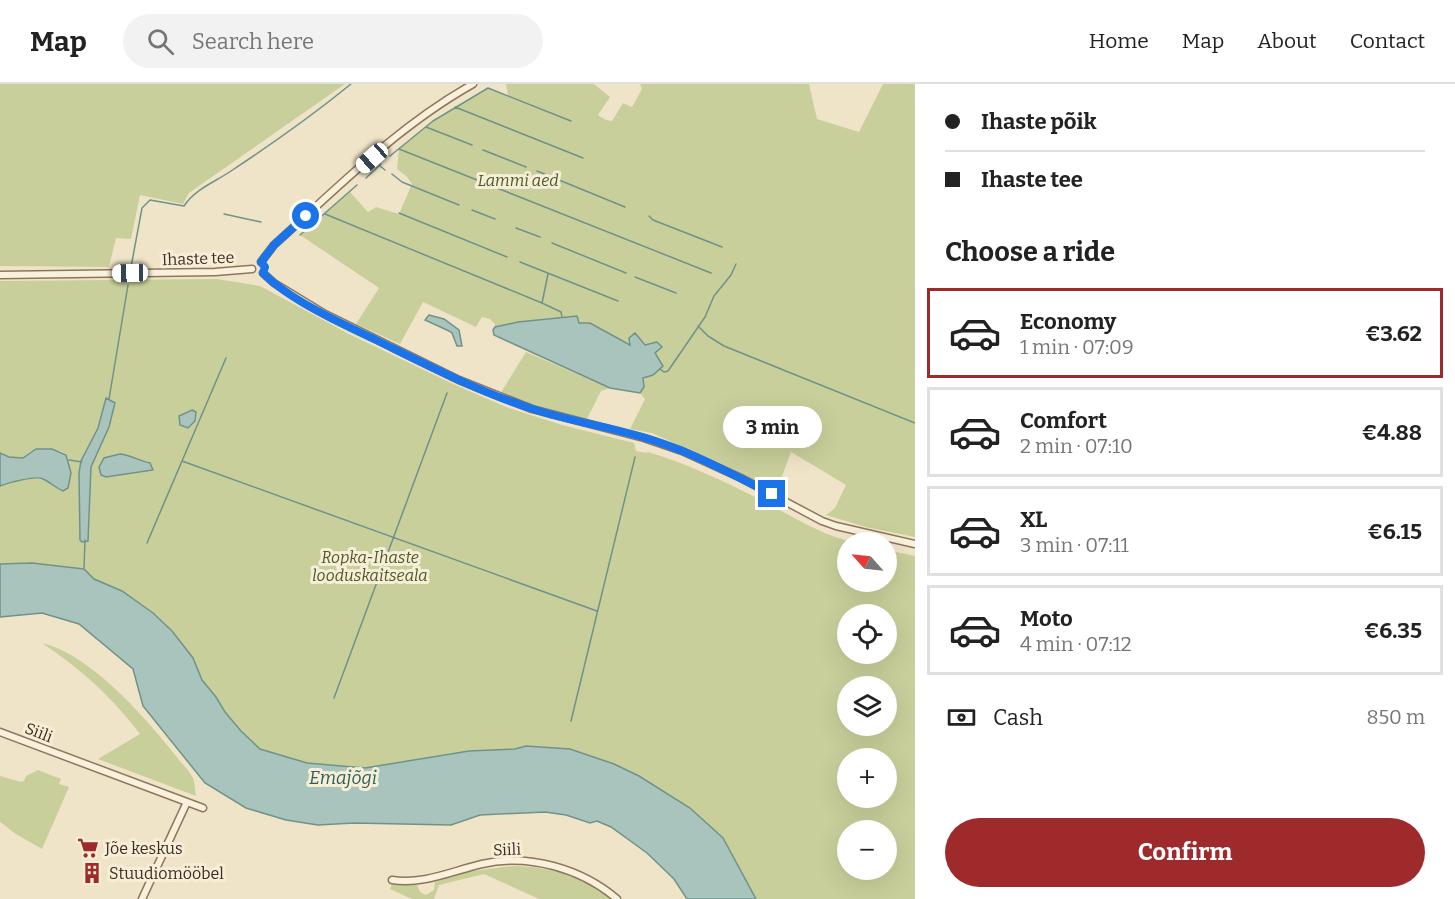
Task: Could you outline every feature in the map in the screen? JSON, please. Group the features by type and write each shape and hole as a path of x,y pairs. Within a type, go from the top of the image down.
{"street":[{"path":"473,84 440,103 407,127 274,245 261,262 255,263 252,269 255,274 263,273 274,283 351,328 459,380 509,401 563,418 659,442 732,474 822,521 915,544"},
{"path":"261,262 265,267 263,273"},
{"name":"Ihaste tee","path":"0,275 215,272 252,269"},
{"name":"Siili","path":"0,732 203,807"},
{"path":"142,899 187,802"},
{"name":"Siili","path":"392,880 418,881 485,863 524,861 564,868 579,874 617,899"}],"green space":[{"path":"0,84 345,84 189,193 183,204 140,195 131,239 116,238 109,267 0,266"},
{"name":"Lammi aed","path":"506,84 594,84 610,97 598,115 612,121 623,103 632,107 642,89 640,84 809,84 817,119 859,132 883,84 915,84 915,537 866,527 826,515 835,508 846,485 791,452 777,490 652,433 630,429 645,399 640,393 644,387 645,345 627,342 588,326 562,321 535,321 495,327 490,319 482,317 476,327 423,302 400,344 356,324 379,288 300,235 350,192 368,212 376,207 399,214 412,184 397,169 399,149 433,121 488,88 508,96"},
{"name":"Ropka-Ihaste looduskaitseala","path":"217,279 260,286 349,334 506,407 562,425 634,443 636,451 663,457 721,480 820,531 837,537 837,592 897,592 897,552 915,556 915,899 756,899 723,838 690,808 639,776 614,764 570,749 526,746 515,749 469,751 365,768 307,763 260,749 225,712 202,680 193,658 172,631 153,613 122,591 94,579 84,569 32,563 0,564 0,486 31,478 46,480 59,489 70,473 67,455 61,451 31,451 23,458 9,457 0,453 0,281","holes":["106,399 115,403 109,427 90,467 88,541 82,542 80,540 79,473 81,461 98,428"]},
{"path":"526,352 610,388 601,391 587,419 549,410 500,394"},
{"path":"42,643 60,649 79,660 116,689 189,772 194,780 196,796 98,759 140,734 95,684"},
{"path":"38,770 61,779 59,784 69,787 42,849 0,822 0,776 21,782 26,776"},
{"path":"513,866 541,868 565,874 587,884 610,899 539,899 484,874 439,885 434,899 412,899 390,889 392,884 417,885 420,892 426,895 434,890 435,882 472,871"}],"water":[{"path":"429,315 444,319 459,330 462,346 457,346 452,333 425,320"},
{"path":"577,316 579,323 590,323 630,345 629,338 635,333 645,345 657,342 662,347 655,353 663,366 653,375 643,378 644,387 640,393 610,388 494,335 493,330 495,327 518,322"},
{"path":"106,398 115,403 109,427 91,467 88,541 82,542 80,540 79,473 81,461 98,428"},
{"path":"192,410 196,412 195,421 188,428 180,425 179,416"},
{"path":"36,449 52,449 66,455 71,473 68,488 63,491 39,478 0,486 0,453 9,457 23,458"},
{"path":"120,454 150,463 153,470 106,477 101,475 99,467 104,458"},
{"name":"Emajõgi","path":"32,563 84,569 94,579 122,591 153,613 172,631 193,658 202,680 225,712 260,749 307,763 365,768 469,751 515,749 526,746 570,749 614,764 639,776 690,808 723,838 756,899 687,899 674,879 647,853 611,827 597,821 590,823 566,815 545,812 480,815 451,825 354,823 318,825 286,820 246,808 205,783 143,706 133,669 79,624 42,613 0,617 0,564"}],"waterway":[{"path":"131,267 142,208 150,200 184,206 199,190 277,140 351,84"},
{"path":"390,156 433,121 488,88 571,121"},
{"path":"455,107 583,158"},
{"path":"426,127 472,145"},
{"path":"399,149 711,273"},
{"path":"483,150 526,167"},
{"path":"366,178 381,164"},
{"path":"380,166 385,170"},
{"path":"537,171 625,207"},
{"path":"392,174 402,182 459,205"},
{"path":"300,235 357,185"},
{"path":"472,210 495,219"},
{"path":"399,213 507,257"},
{"path":"224,214 261,222"},
{"path":"325,214 542,303"},
{"path":"649,216 653,220 722,247"},
{"path":"516,228 540,237"},
{"path":"552,243 626,273"},
{"path":"520,262 618,301"},
{"path":"660,369 664,372 668,371 705,317 714,296 731,275 736,264"},
{"path":"548,274 542,303 561,312 562,317"},
{"path":"635,277 676,293"},
{"path":"109,399 128,285"},
{"path":"698,326 708,336 724,346 915,423"},
{"path":"147,543 226,358"},
{"path":"334,698 447,393"},
{"path":"571,721 635,457"},
{"path":"69,460 82,462"},
{"path":"182,461 597,611"},
{"path":"84,568 85,540"}],"place":[{"name":"Jõe keskus","path":"88,848"},
{"name":"Stuudiomööbel","path":"92,873"}],"route":[{"path":"306,216 267,253 261,262 265,267 263,273 274,283 325,314 459,380 509,401 563,418 659,442 772,494"}]}
